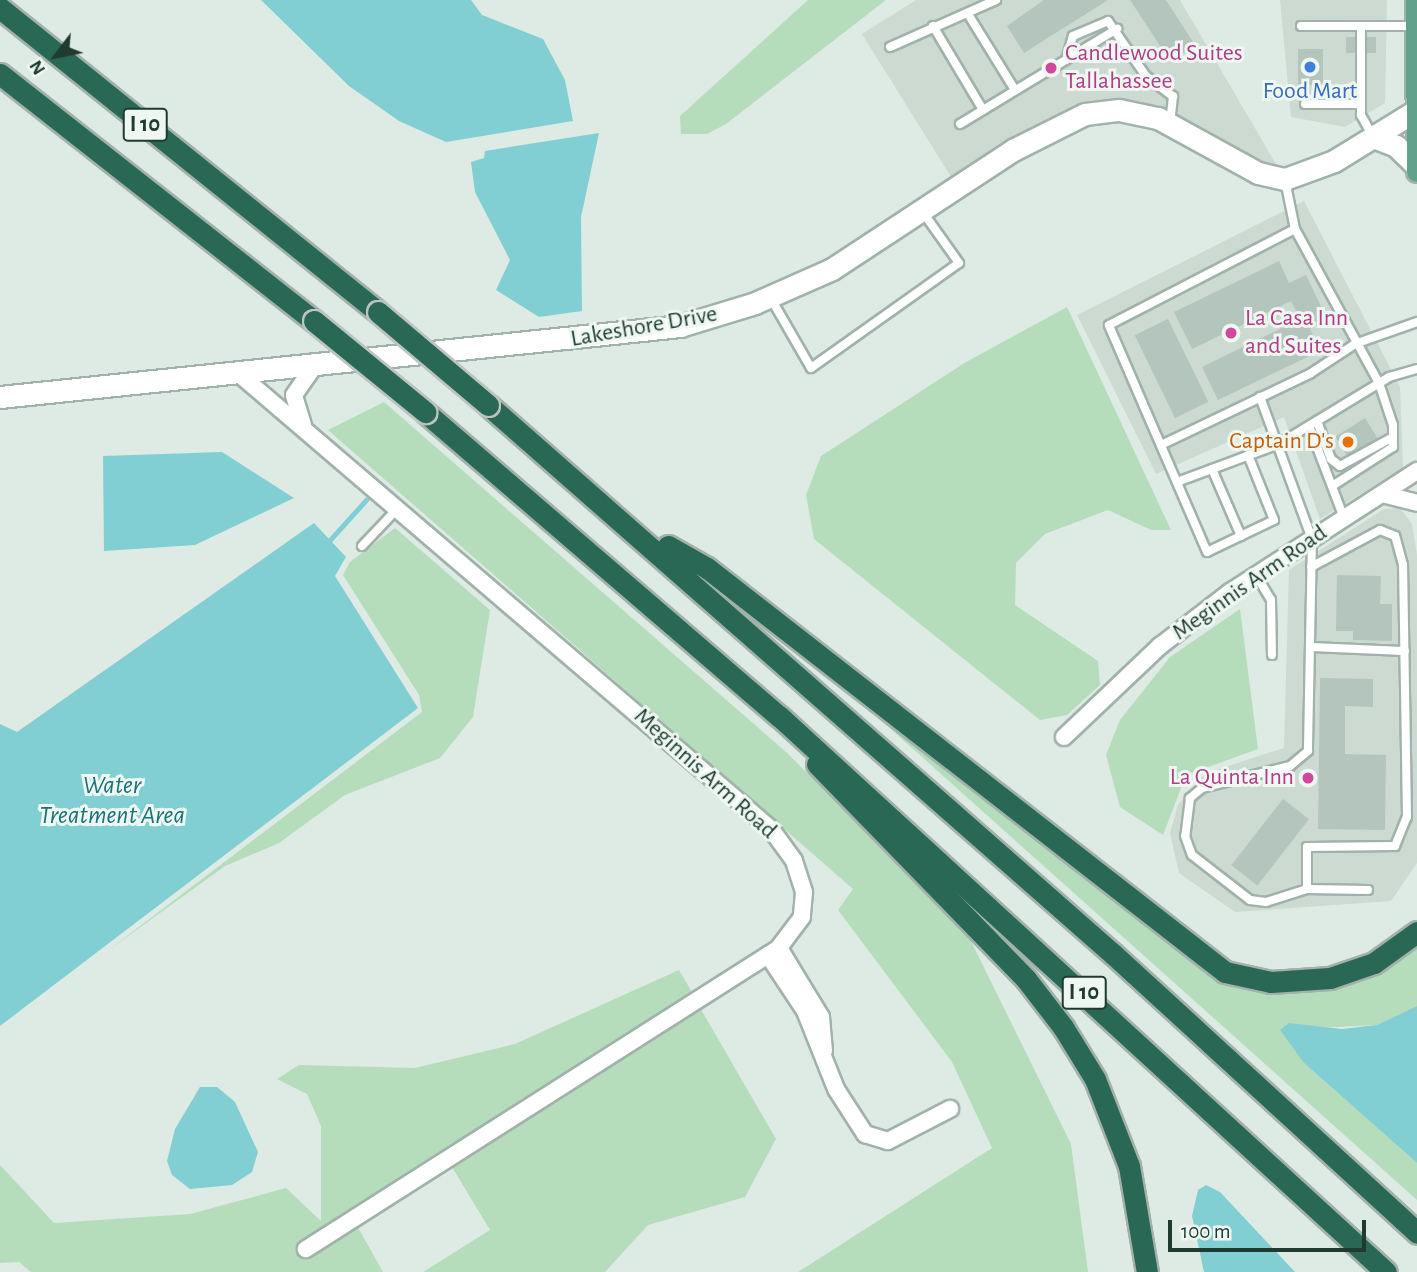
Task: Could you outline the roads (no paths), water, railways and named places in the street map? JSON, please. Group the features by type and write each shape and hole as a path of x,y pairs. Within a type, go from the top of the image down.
{"highway":[{"name":"I 10","path":"0,8 378,312 632,526 1417,1233"},
{"name":"I 10","path":"0,74 314,321 425,412 779,716 1386,1272"},
{"path":"632,526 707,568 1225,972 1271,982 1330,978 1374,963 1417,932"},
{"path":"779,716 837,789 1026,979 1063,1027 1095,1079 1129,1166 1147,1272"}],"main road":[{"path":"1416,0 1417,169"}],"street":[{"name":"Lakeshore Drive","path":"0,397 640,333 718,317 832,270 921,210 1065,121 1119,110 1170,123 1258,173 1285,179"},
{"path":"1285,179 1314,171 1415,111"},
{"path":"1373,137 1396,146 1417,169"},
{"path":"304,427 294,396 315,365"},
{"name":"Meginnis Arm Road","path":"238,373 772,829 794,861 804,892 802,917 773,952 306,1249"},
{"name":"Meginnis Arm Road","path":"1064,737 1160,646 1256,575 1417,471"},
{"path":"1382,494 1417,503"},
{"path":"773,952 821,1017 824,1051 849,1114 876,1141 901,1136 950,1108"}],"lane":[{"path":"890,47 996,0"},
{"path":"968,14 1015,90"},
{"path":"1066,60 1073,36 1098,21 1117,29 1146,76 1173,96 1170,123"},
{"path":"933,26 983,110"},
{"path":"1301,26 1415,26"},
{"path":"1361,26 1361,104 1373,137"},
{"path":"960,124 1117,29"},
{"path":"1305,104 1361,104"},
{"path":"1285,179 1294,229 1355,344 1379,383 1393,437 1393,447 1332,486"},
{"path":"770,297 811,368 959,263 921,210"},
{"path":"1248,455 1274,520 1207,552 1109,325 1294,229"},
{"path":"1161,445 1260,397 1355,344 1417,322"},
{"path":"1177,482 1279,444 1379,383 1417,369"},
{"path":"1260,397 1312,539 1308,751 1290,766 1202,788 1190,798 1184,817 1192,856 1250,900 1266,902 1307,889 1368,890"},
{"path":"1318,421 1331,458 1340,466 1393,437"},
{"path":"1309,426 1344,518"},
{"path":"1212,468 1241,536"},
{"path":"362,546 398,508"},
{"path":"1307,889 1307,847 1395,846 1404,834 1404,565 1388,528 1311,567"},
{"path":"1256,575 1271,600 1272,655"},
{"path":"1310,647 1405,651"}],"water":[{"path":"261,0 471,0 482,15 543,39 565,80 573,121 446,142 399,121 349,86"},
{"path":"599,133 581,217 582,311 539,317 496,290 510,260 475,192 471,162 484,158 485,151"},
{"path":"222,452 294,498 195,545 104,551 103,456"},
{"name":"Water Treatment Area","path":"314,523 346,557 335,576 418,708 0,1026 0,724 17,732"},
{"path":"1417,1006 1417,1163 1304,1063 1280,1030 1289,1023 1342,1029 1377,1025"},
{"path":"200,1087 217,1087 235,1102 258,1152 252,1172 232,1185 190,1189 172,1175 167,1161 175,1129"},
{"path":"1206,1185 1220,1192 1295,1272 1204,1272 1192,1216 1198,1190"}],"waterway":[{"path":"330,540 366,500"}],"place":[{"name":"Food Mart","path":"1310,67"},
{"name":"Candlewood Suites Tallahassee","path":"1051,68"},
{"name":"La Casa Inn and Suites","path":"1231,333"},
{"name":"Captain D's","path":"1348,442"},
{"name":"La Quinta Inn","path":"1308,778"}]}
